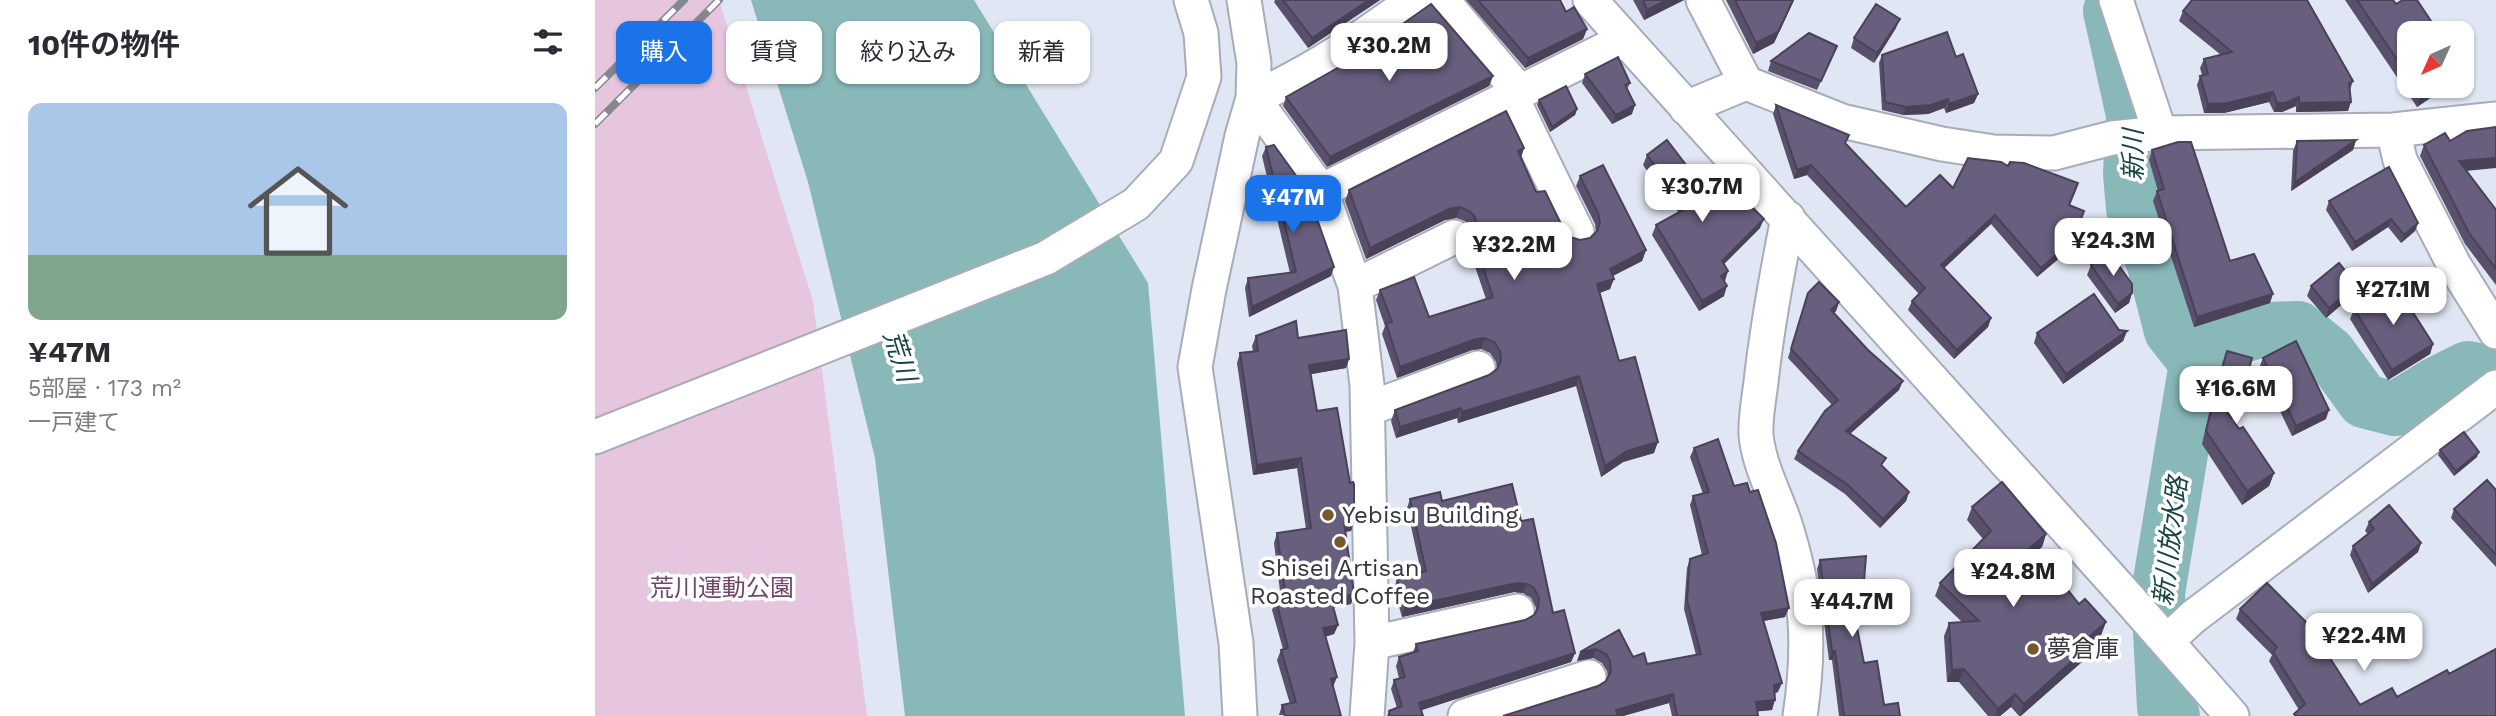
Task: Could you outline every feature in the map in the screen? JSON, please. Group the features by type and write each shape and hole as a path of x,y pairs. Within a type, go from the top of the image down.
{"street":[{"path":"595,437 1046,258 1136,204 1176,161 1205,77 1201,33 1191,0"},
{"path":"1240,716 1236,643 1195,367 1209,289 1242,136 1253,98 1254,63 1244,0"},
{"path":"1253,98 1289,83 1415,0"},
{"path":"1442,0 1515,94 1577,232"},
{"path":"1590,0 2232,716"},
{"path":"1703,0 1746,83 1842,121 1942,144 1994,152 2054,153 2112,138 2155,133 2393,130 2496,118"},
{"path":"2116,0 2155,133"},
{"path":"1321,191 1625,40"},
{"path":"1686,108 1746,83"},
{"path":"1253,98 1321,191 1355,286 1368,409 1371,643 1367,716"},
{"path":"2393,130 2400,160 2455,265 2496,332"},
{"path":"1788,218 1767,328 1756,431 1759,456 1784,521 1801,580 1807,620 1805,681 1800,716"},
{"path":"1355,286 1454,237"},
{"path":"1368,409 1478,368"},
{"path":"2167,641 2193,617 2486,395"},
{"path":"1371,643 1517,611"},
{"path":"1465,716 1589,677"}],"green space":[{"name":"荒川運動公園","path":"595,0 719,0 726,22 726,84 745,84 813,301 867,716 595,716"}],"water":[{"name":"荒川","path":"751,0 974,0 994,33 994,84 1026,84 1148,283 1185,716 905,716 875,458 808,182 777,84 822,84 822,21 758,21"}],"building":[{"path":"1283,0 1369,0 1312,38"},
{"path":"1478,0 1560,0 1566,12 1574,7 1587,29 1528,58"},
{"path":"1643,0 1667,0 1647,10"},
{"path":"1735,0 1793,0 1778,32 1756,43"},
{"path":"2192,0 2307,0 2353,81 2349,83 2351,102 2299,103 2299,97 2285,103 2277,103 2273,92 2227,103 2208,104 2200,76 2208,74 2204,59 2232,52 2183,11"},
{"path":"2357,0 2393,0 2396,4 2403,0 2417,0 2431,21 2397,21 2397,60"},
{"path":"1431,4 1493,76 1330,157 1286,97 1350,61"},
{"path":"1876,4 1900,19 1877,53 1854,38"},
{"path":"1947,32 1956,57 1963,54 1978,94 1949,104 1948,99 1931,105 1906,107 1885,102 1882,55"},
{"path":"1809,33 1837,46 1821,81 1771,61"},
{"path":"1618,57 1630,83 1625,85 1635,105 1616,115 1585,74"},
{"path":"1566,86 1577,109 1552,127 1539,100"},
{"path":"1776,105 1849,135 1845,143 1906,207 1940,175 1953,188 1968,158 2001,162 2008,166 2010,162 2024,163 2078,183 2069,205 2084,211 2073,240 2041,268 1995,215 1941,265 1991,318 1957,350 1912,301 1925,288 1811,165 1797,170"},
{"path":"1506,111 1524,148 1518,151 1536,192 1545,191 1570,237 1580,240 1590,238 1597,231 1600,223 1598,213 1580,176 1603,165 1646,250 1610,269 1614,279 1597,284 1619,361 1635,357 1658,442 1627,451 1605,466 1579,376 1462,412 1461,408 1400,427 1395,410 1489,375 1497,369 1501,360 1500,351 1494,342 1484,338 1476,339 1400,367 1386,323 1392,322 1380,290 1414,277 1429,317 1493,297 1473,238 1477,227 1475,217 1469,211 1460,207 1449,209 1370,248 1349,190"},
{"path":"2496,127 2496,158 2459,161 2496,210 2496,269 2469,233 2424,145 2445,133 2450,141 2467,131"},
{"path":"1667,140 1696,178 1704,208 1728,184 1764,219 1722,261 1728,271 1721,276 1727,286 1702,301 1656,225 1687,208 1647,155"},
{"path":"2356,140 2295,182 2297,141"},
{"path":"2178,142 2191,142 2230,261 2254,254 2273,294 2197,317 2157,191 2164,189 2152,150"},
{"path":"1274,145 1307,191 1334,267 1252,307 1248,278 1296,272 1266,147"},
{"path":"2389,167 2418,223 2404,235 2391,219 2355,242 2329,201"},
{"path":"2109,252 2132,284 2132,293 2118,304 2091,265"},
{"path":"2339,263 2357,285 2329,308 2311,286"},
{"path":"1819,282 1839,302 1831,310 1868,350 1903,381 1846,431 1886,458 1881,465 1909,492 1883,519 1848,485 1798,451 1825,411 1838,400 1791,349 1808,293"},
{"path":"2395,284 2433,344 2392,370 2354,309"},
{"path":"2094,294 2119,330 2127,331 2066,374 2037,333"},
{"path":"1296,321 1298,338 1346,330 1349,359 1309,365 1317,411 1337,408 1350,483 1354,484 1354,521 1344,522 1354,594 1331,599 1338,625 1323,628 1337,677 1331,679 1341,716 1285,716 1282,705 1296,702 1281,650 1288,648 1276,600 1286,598 1277,533 1311,528 1301,458 1257,465 1240,353 1258,351 1256,336"},
{"path":"2296,341 2329,410 2296,426 2263,358"},
{"path":"2227,351 2252,358 2235,423 2239,429 2243,427 2274,473 2247,491 2206,431 2215,396 2232,419 2219,379"},
{"path":"2464,432 2479,452 2456,471 2440,450"},
{"path":"1718,439 1734,486 1747,483 1750,492 1758,490 1776,543 1789,608 1761,613 1782,683 1774,685 1775,700 1756,702 1758,716 1677,716 1673,694 1616,710 1618,716 1503,716 1598,686 1606,681 1611,671 1606,654 1596,649 1580,652 1619,630 1633,657 1644,653 1647,664 1701,654 1687,600 1690,559 1708,553 1693,496 1709,492 1694,448"},
{"path":"2487,480 2496,490 2496,555 2454,509"},
{"path":"2002,482 2046,534 2024,553 2061,594 2067,589 2079,604 2085,599 2106,622 2082,643 2087,648 2024,704 2015,694 1998,709 1964,669 1952,670 1949,623 1979,621 1940,583 1991,531 1972,507"},
{"path":"1512,484 1521,521 1533,519 1553,613 1564,610 1575,653 1419,703 1423,716 1390,716 1389,711 1402,706 1394,680 1405,677 1399,657 1418,651 1416,644 1525,620 1534,615 1539,598 1534,588 1517,583 1405,607 1397,579 1426,571 1410,499 1440,492 1442,501"},
{"path":"2389,505 2421,543 2372,584 2353,546 2374,529 2369,522"},
{"path":"1866,556 1863,593 1867,610 1854,613 1864,663 1877,661 1884,705 1898,703 1900,716 1844,716 1820,560"},
{"path":"2267,583 2322,638 2319,641 2360,705 2392,688 2397,697 2447,670 2449,674 2496,649 2496,716 2296,716 2294,714 2305,704 2273,652 2277,647 2240,609"}],"waterway":[{"name":"新川","path":"2110,11 2133,115 2130,174 2133,209 2154,265 2171,331 2196,363"},
{"name":"新川","path":"2196,363 2225,340 2269,329 2298,328 2329,353 2364,401 2395,409 2468,368 2496,374"},
{"name":"新川放水路","path":"2173,716 2164,707 2158,593 2196,363"}],"railway":[{"path":"595,88 684,0"},
{"path":"595,124 719,0"}],"place":[{"name":"Yebisu Building","path":"1328,515"},
{"name":"Shisei Artisan Roasted Coffee","path":"1340,542"},
{"name":"夢倉庫","path":"2033,649"}]}
